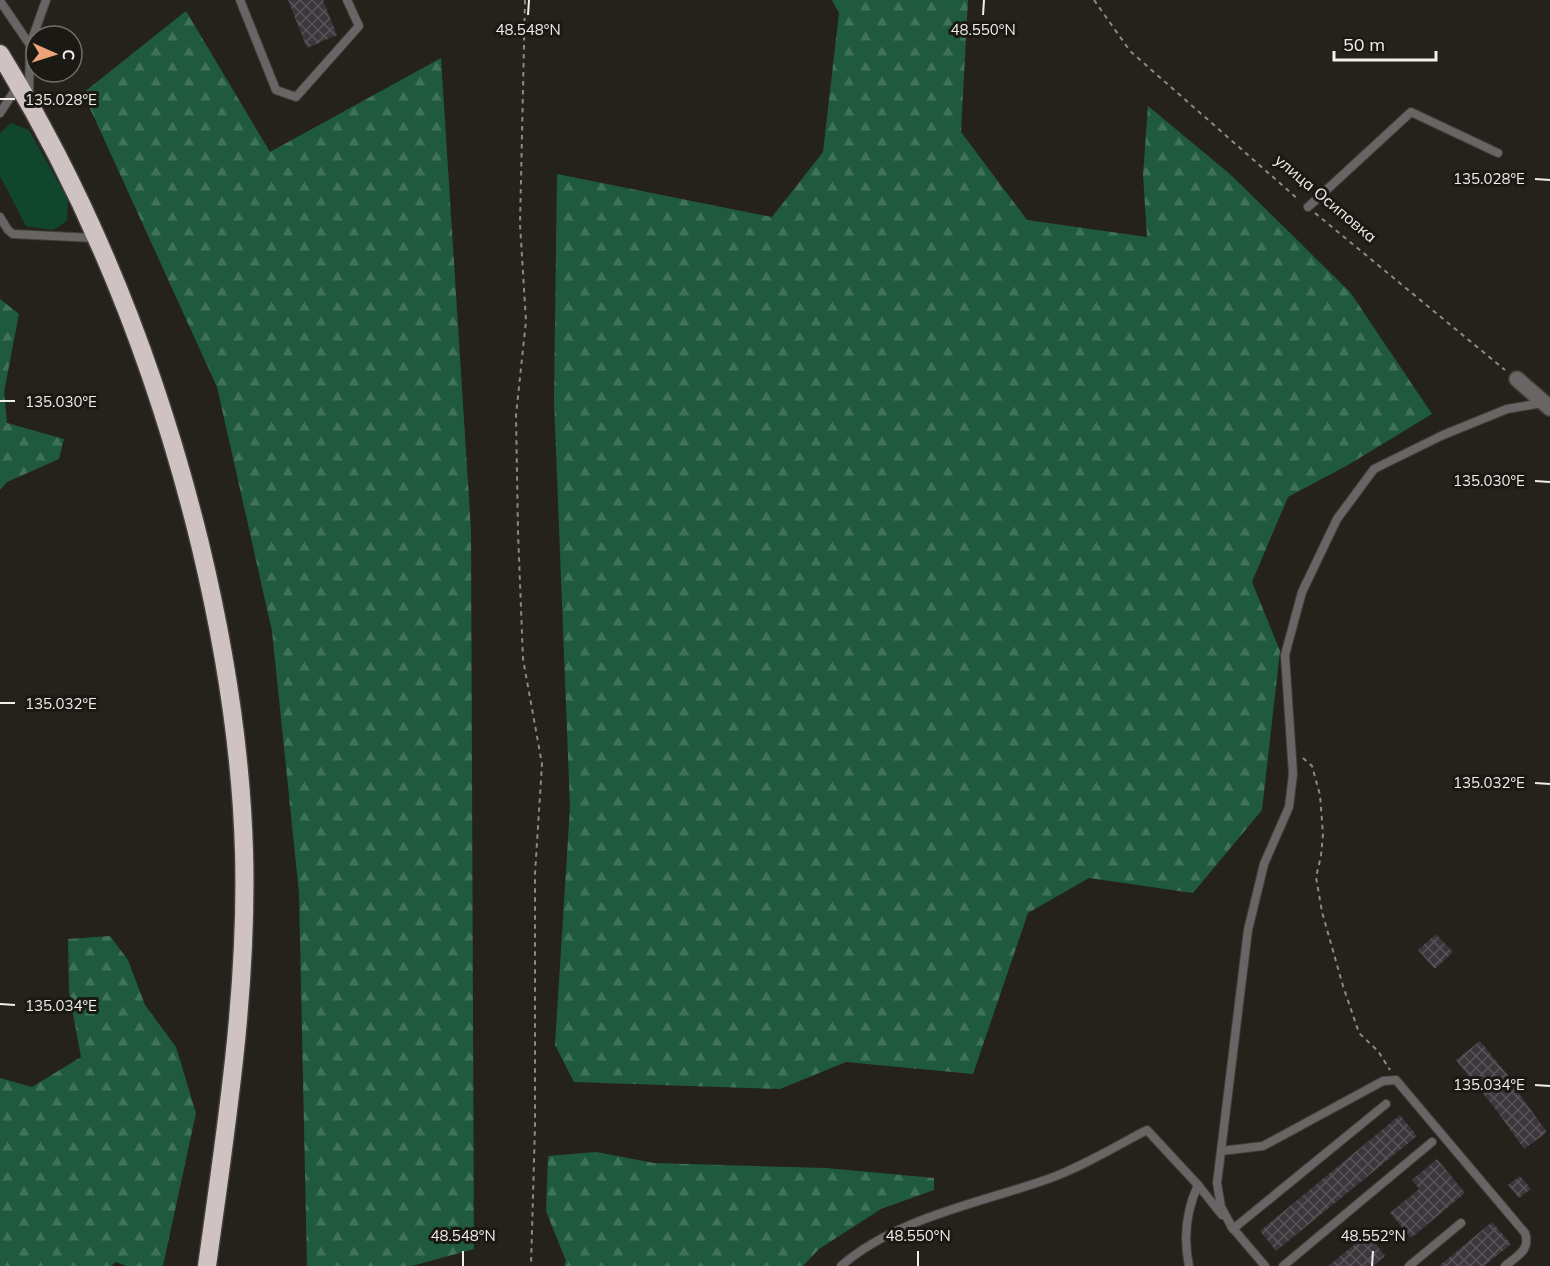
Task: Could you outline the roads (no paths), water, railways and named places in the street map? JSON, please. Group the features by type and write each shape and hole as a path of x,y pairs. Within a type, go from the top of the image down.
{"highway":[{"path":"0,54 98,238 139,341 177,457 207,573 229,687 242,796 244,894 241,988 230,1100 207,1266"}],"street":[{"path":"1516,379 1547,406"}],"lane":[{"path":"37,24 46,0"},
{"path":"240,0 276,90 296,97 359,26 348,0"},
{"path":"0,1 24,36"},
{"path":"28,104 29,84"},
{"path":"0,113 18,85"},
{"path":"1308,207 1411,112 1498,153"},
{"path":"0,217 13,234 98,238"},
{"path":"1233,1229 1221,1207 1218,1183 1221,1151 1248,930 1264,864 1289,807 1293,774 1285,655 1302,592 1337,519 1374,469 1443,435 1507,409 1547,406"},
{"path":"1221,1151 1263,1146 1383,1081 1396,1080 1525,1233 1528,1242 1525,1250 1505,1266"},
{"path":"1233,1229 1386,1104"},
{"path":"841,1266 858,1251 897,1232 940,1214 1051,1178 1147,1130 1198,1185 1265,1266"},
{"path":"1283,1266 1432,1142"},
{"path":"1189,1266 1185,1248 1186,1227 1189,1203 1198,1185"},
{"path":"1409,1266 1461,1222"}]}
